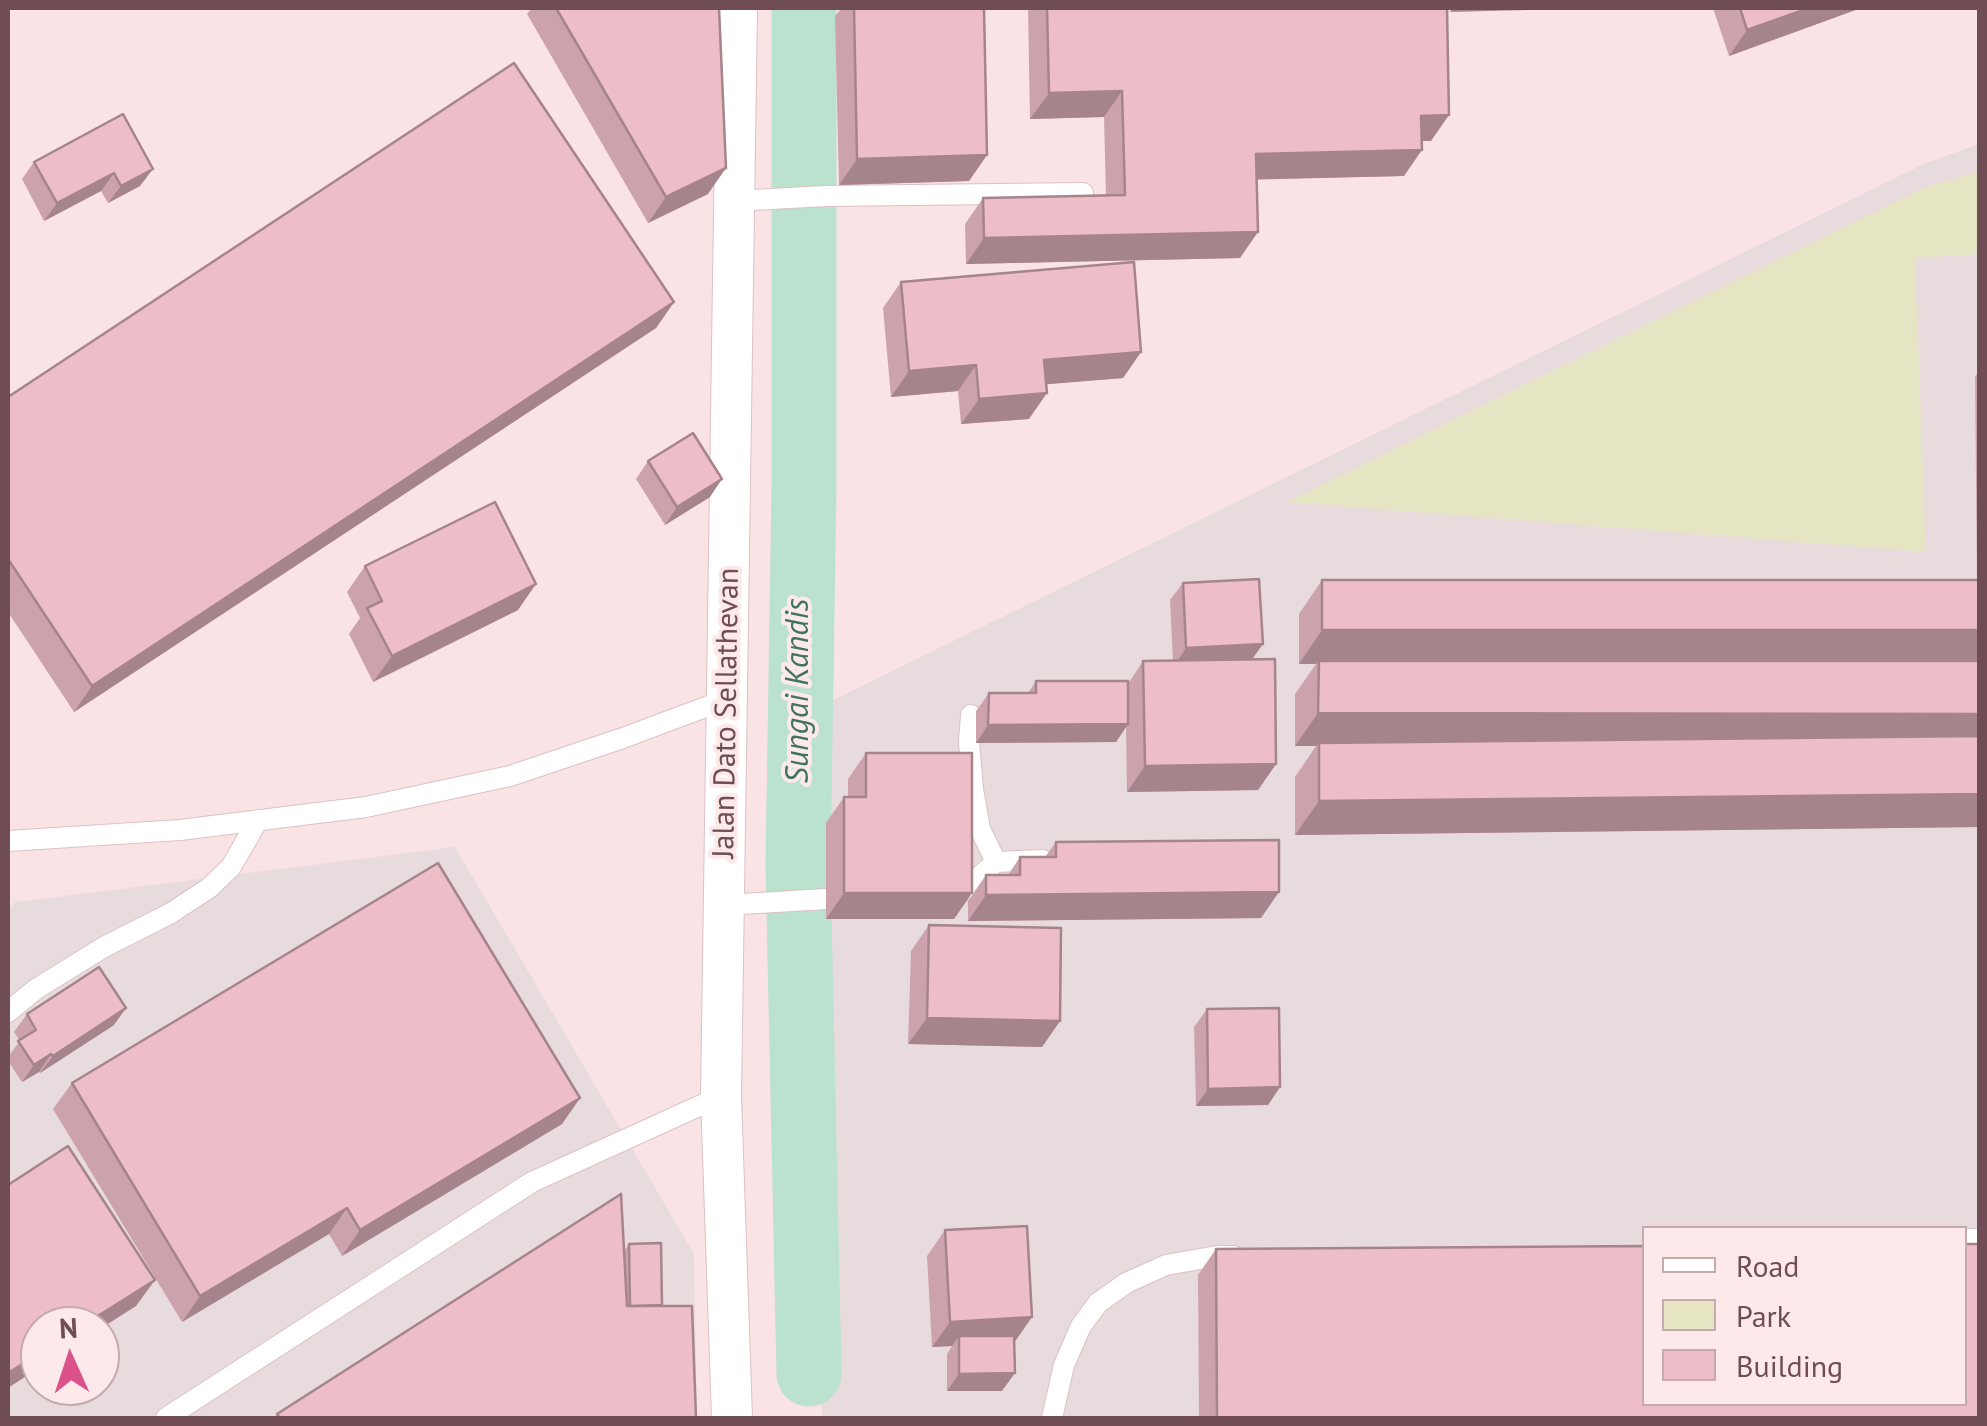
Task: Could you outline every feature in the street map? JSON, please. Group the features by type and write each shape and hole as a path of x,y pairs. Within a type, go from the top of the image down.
{"street":[{"name":"Jalan Dato Sellathevan","path":"732,1418 721,1096 737,8"}],"lane":[{"path":"734,201 1083,193"},
{"path":"8,842 180,830 366,807 510,776 727,699"},
{"path":"971,715 972,789 980,829 996,862"},
{"path":"8,1012 36,989 104,947 210,888 231,868 258,820"},
{"path":"954,898 996,862 1072,858"},
{"path":"724,905 821,900"},
{"path":"166,1418 532,1182 721,1096"},
{"path":"1052,1418 1064,1365 1081,1326 1098,1302 1126,1283 1166,1265 1216,1256 1256,1255"}],"shaded area":[{"path":"1979,144 1979,1418 822,1418 817,708 1926,163"},
{"path":"455,847 694,1254 697,1418 8,1418 8,908 16,902"}],"green space":[{"path":"1979,172 1979,254 1915,258 1926,552 1287,502 1923,188"}],"building":[{"path":"556,8 719,8 726,168 666,197"},
{"path":"854,8 984,8 987,155 857,159"},
{"path":"1047,8 1447,8 1449,115 1421,116 1422,150 1256,154 1258,232 984,238 983,198 1125,195 1122,91 1049,93"},
{"path":"1740,8 1809,8 1747,30"},
{"path":"514,63 674,302 92,686 8,559 8,397"},
{"path":"123,114 153,169 121,186 114,173 57,203 34,162"},
{"path":"1134,262 1141,352 1044,360 1047,393 979,399 976,365 909,371 901,282"},
{"path":"693,433 722,479 677,507 648,461"},
{"path":"495,502 536,584 392,656 367,608 382,601 365,566"},
{"path":"1259,579 1263,644 1186,648 1183,583"},
{"path":"1322,580 1980,580 1980,630 1322,630"},
{"path":"1275,659 1276,764 1145,766 1143,661"},
{"path":"1319,661 1980,661 1980,714 1318,713"},
{"path":"1036,681 1128,681 1128,724 988,725 989,693 1036,693"},
{"path":"1980,736 1980,794 1319,801 1319,743"},
{"path":"866,753 972,753 972,893 844,893 844,797 866,797"},
{"path":"1279,840 1279,892 986,895 986,875 1020,875 1020,857 1056,857 1056,842"},
{"path":"438,863 580,1098 360,1230 347,1208 200,1296 72,1083"},
{"path":"929,925 1061,928 1060,1021 927,1018"},
{"path":"99,967 126,1008 34,1065 18,1041 36,1030 27,1014"},
{"path":"1279,1008 1280,1087 1208,1089 1207,1009"},
{"path":"68,1146 155,1280 114,1306 20,1306 20,1366 8,1373 8,1185"},
{"path":"621,1194 627,1306 692,1306 696,1418 280,1418 277,1414"},
{"path":"1027,1226 1032,1317 950,1322 945,1230"},
{"path":"661,1243 662,1305 630,1306 629,1244"},
{"path":"1967,1244 1980,1244 1980,1418 1217,1418 1216,1249 1642,1246 1642,1406 1967,1406"},
{"path":"959,1336 1014,1336 1015,1373 959,1374"}],"waterway":[{"name":"Sungai Kandis","path":"804,8 804,484 798,867 809,1374"}]}
